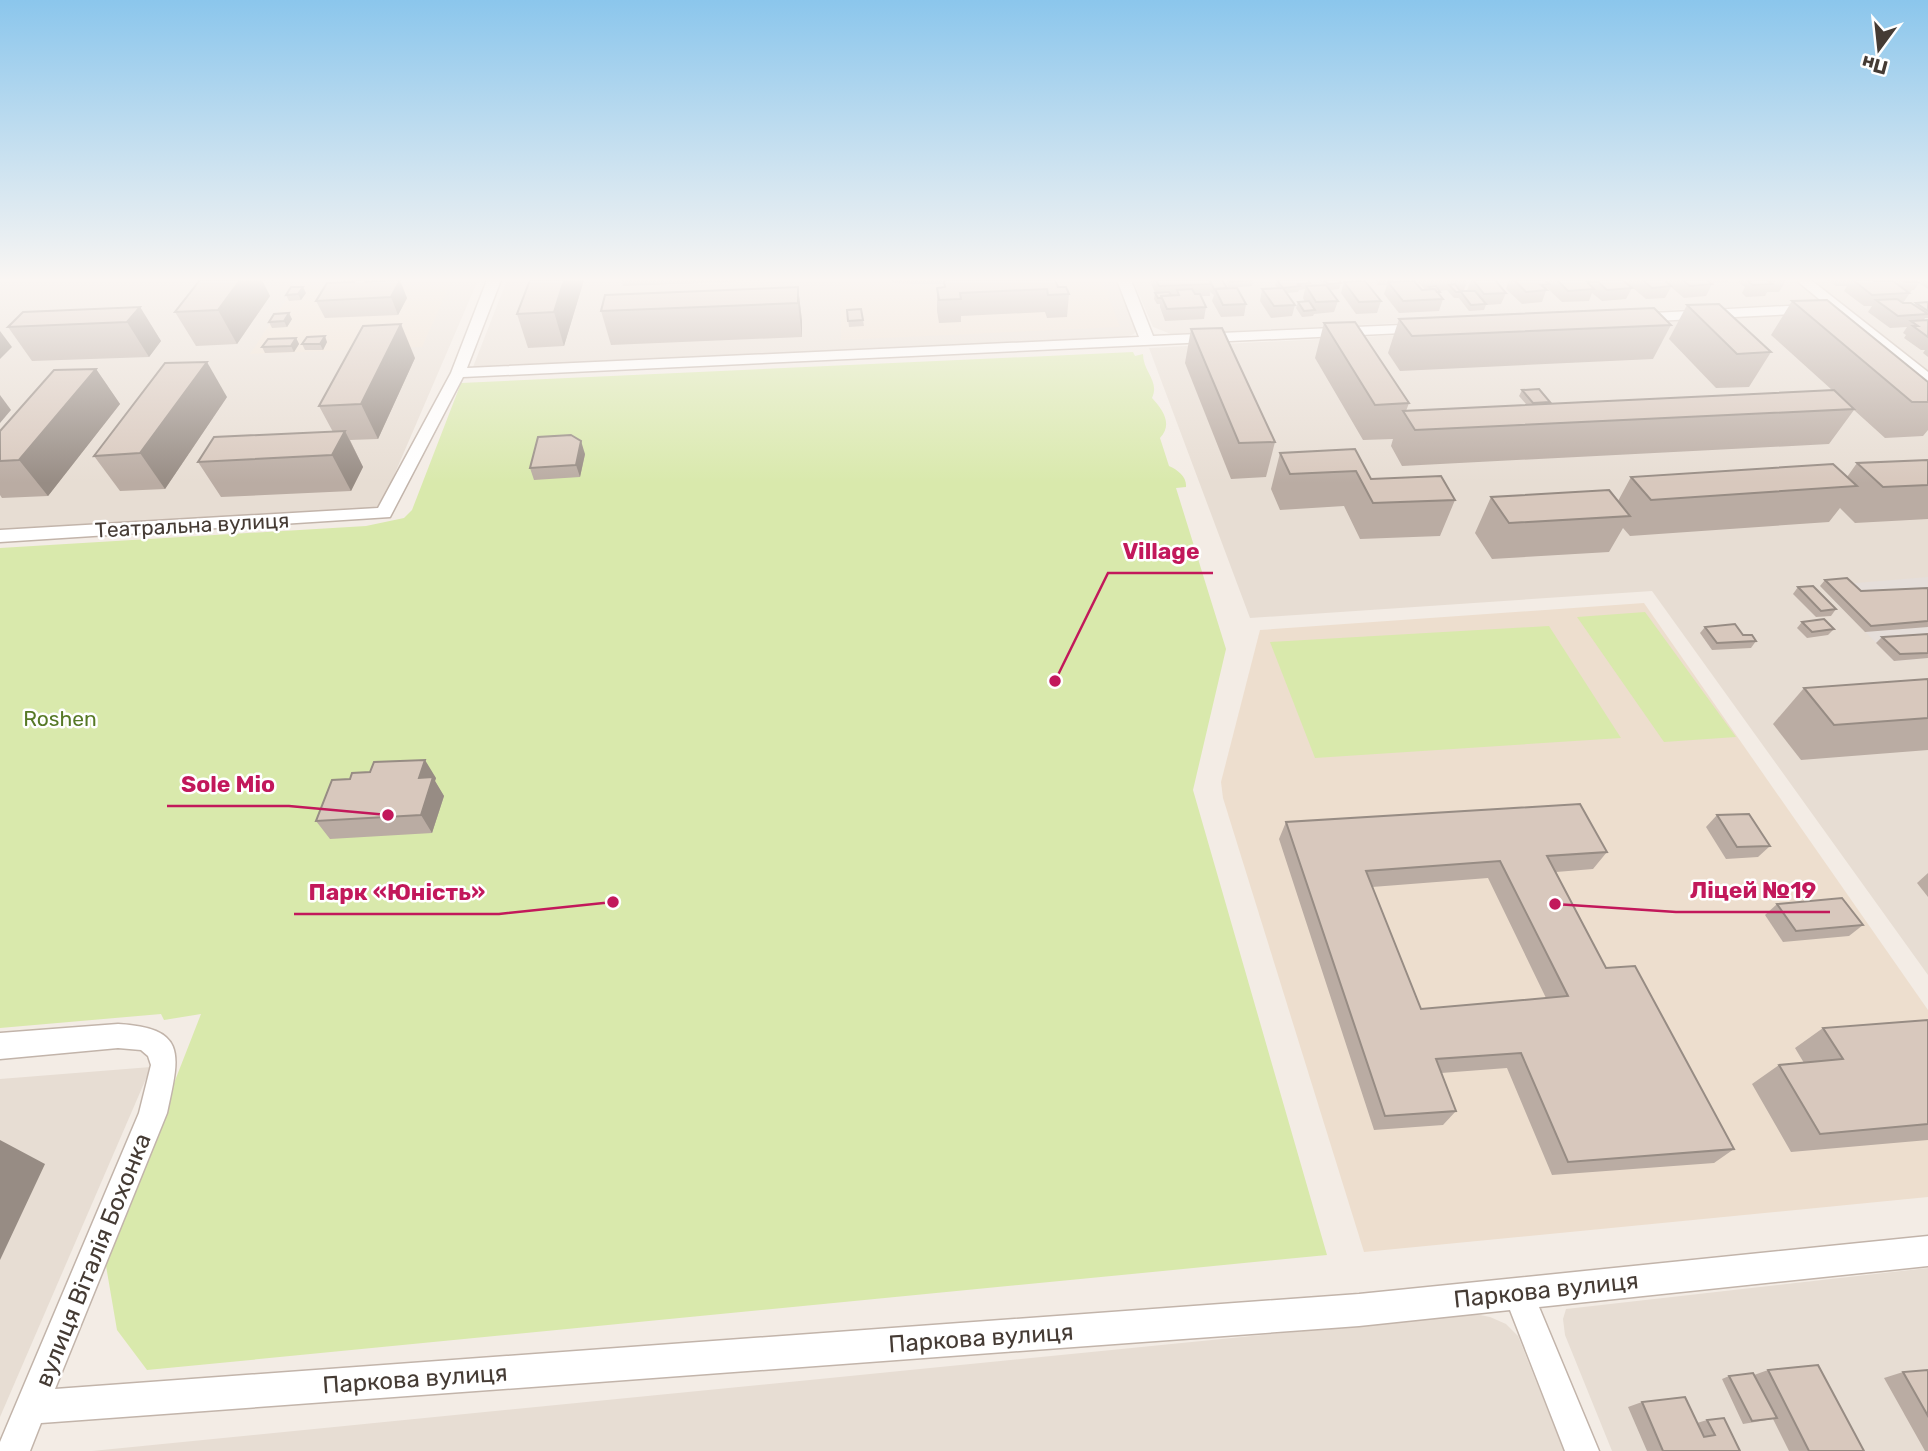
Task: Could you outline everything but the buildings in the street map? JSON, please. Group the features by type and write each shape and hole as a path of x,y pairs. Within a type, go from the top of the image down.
{"street":[{"path":"468,348 458,373 1003,348"},
{"path":"1888,348 1928,379"},
{"name":"Театральна вулиця","path":"0,536 384,513 458,373"},
{"name":"вулиця Віталія Бохонка","path":"0,1046 118,1036 147,1038 160,1049 164,1065 153,1113 13,1451"},
{"name":"Паркова вулиця","path":"32,1407 1332,1312 1928,1251"},
{"path":"1518,1292 1581,1451"}],"shaded area":[{"path":"0,348 449,348 380,508 0,531"},
{"path":"254,348 404,348 250,354"},
{"path":"481,348 893,348 473,367"},
{"path":"1149,348 1871,348 1928,387 1928,975 1652,591 1250,618"},
{"path":"1897,348 1928,348 1928,372"},
{"path":"1928,577 1928,658 1894,661 1820,586"},
{"path":"1644,603 1928,1010 1928,1197 1364,1252 1223,798 1221,782 1260,630"},
{"path":"151,1067 0,1417 0,1079"},
{"path":"1928,1268 1928,1451 1612,1451 1565,1335 1563,1319 1566,1309"},
{"path":"1475,1314 1506,1324 1518,1336 1564,1451 92,1451"}],"green space":[{"name":"Roshen","path":"1133,352 1135,356 1143,354 1153,381 1152,398 1165,417 1166,428 1160,438 1169,466 1185,480 1186,487 1176,488 1226,649 1193,790 1327,1255 147,1370 117,1330 105,1260 201,1014 164,1020 161,1014 0,1028 0,548 366,526 404,518 412,510 461,383"},
{"path":"1645,612 1736,737 1664,742 1577,617"},
{"path":"1549,626 1621,738 1315,758 1270,642"}],"place":[{"name":"Village","path":"1055,681"},
{"name":"Sole Mio","path":"388,815"},
{"name":"Парк «Юність»","path":"613,902"},
{"name":"Ліцей №19","path":"1555,904"}]}
